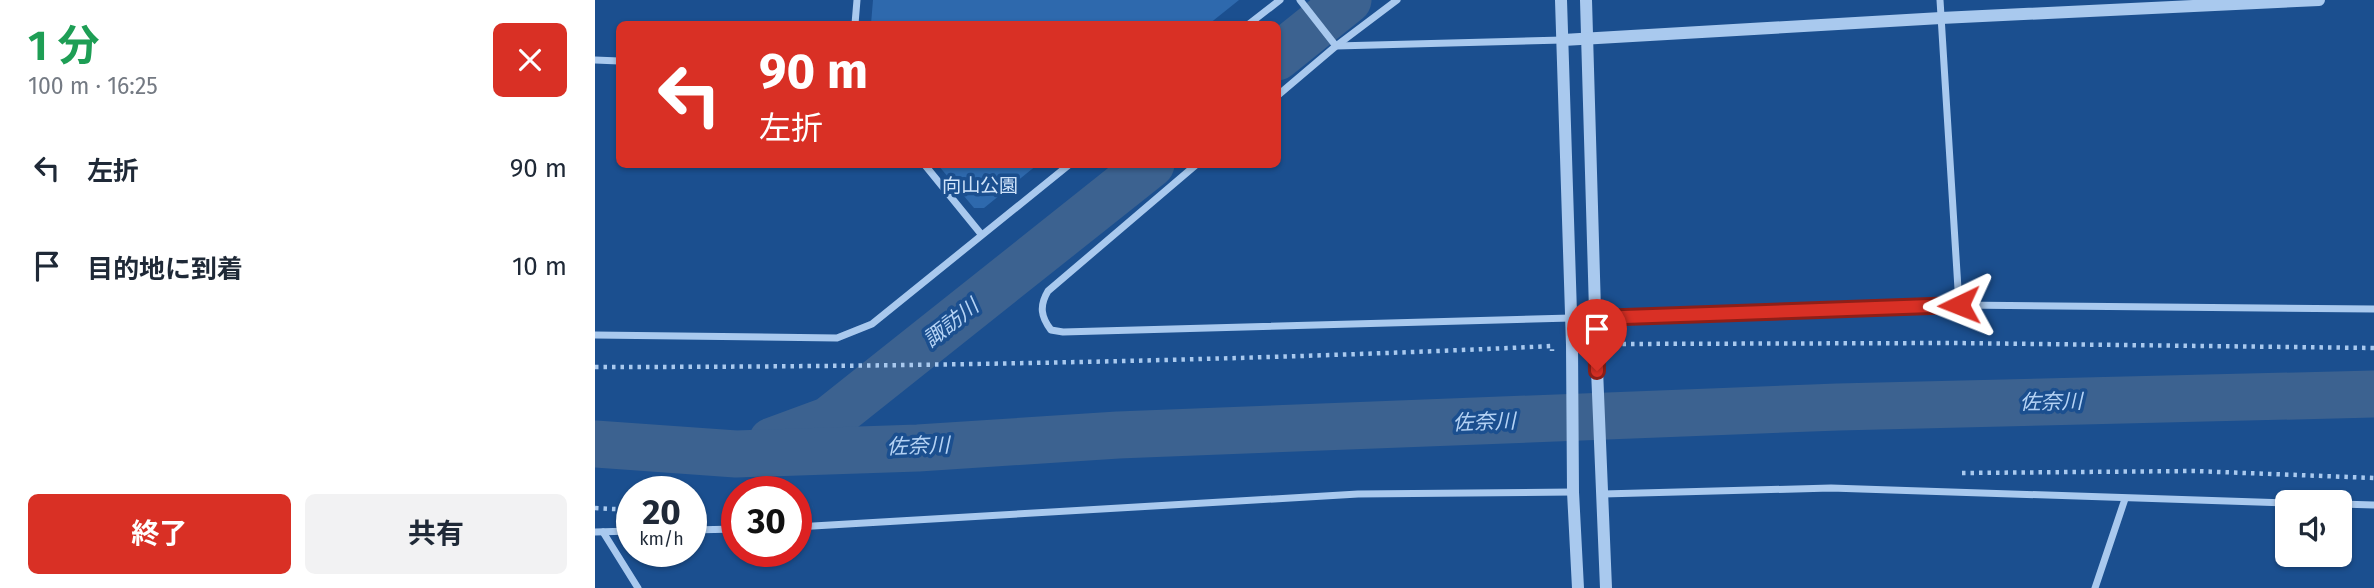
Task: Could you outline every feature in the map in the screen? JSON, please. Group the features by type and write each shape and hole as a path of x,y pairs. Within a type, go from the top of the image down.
{"street":[{"path":"855,21 857,0"},
{"path":"1253,21 1280,0"},
{"path":"1281,93 1336,46 1397,0"},
{"path":"1562,0 1572,345 1573,492 1578,588"},
{"path":"1586,0 1606,588"},
{"path":"1940,0 1959,305"},
{"path":"1336,46 1588,39 1941,18 2319,0"},
{"path":"1301,2 1336,46"},
{"path":"595,60 616,61"},
{"path":"927,168 982,234"},
{"path":"595,335 837,338 872,324 1065,168"},
{"path":"1192,168 1048,291 1042,300 1042,311 1051,330 1063,332 1571,318"},
{"path":"1596,318 1959,305 2374,309"},
{"path":"1603,494 1831,488 2275,503"},
{"path":"812,526 1357,494 1573,492"},
{"path":"2095,588 2125,499"},
{"path":"2352,505 2374,505"},
{"path":"599,532 638,588"}],"path":[{"path":"1614,343 1953,343 2374,348"},
{"path":"595,367 852,367 1345,356 1552,346"},
{"path":"1962,473 2194,471 2374,478"},
{"path":"595,508 616,509"}],"green space":[{"path":"873,0 1239,0 1213,21 871,21"},
{"name":"向山公園","path":"941,168 1033,168 984,208 974,208"}],"waterway":[{"name":"諏訪川","path":"1281,54 1348,0"},
{"name":"諏訪川","path":"772,441 829,420 1146,168"},
{"name":"佐奈川","path":"595,444 736,454 918,448 1118,435 1838,407 2374,394"}],"route":[{"path":"1597,371 1596,318 1959,305"}]}
